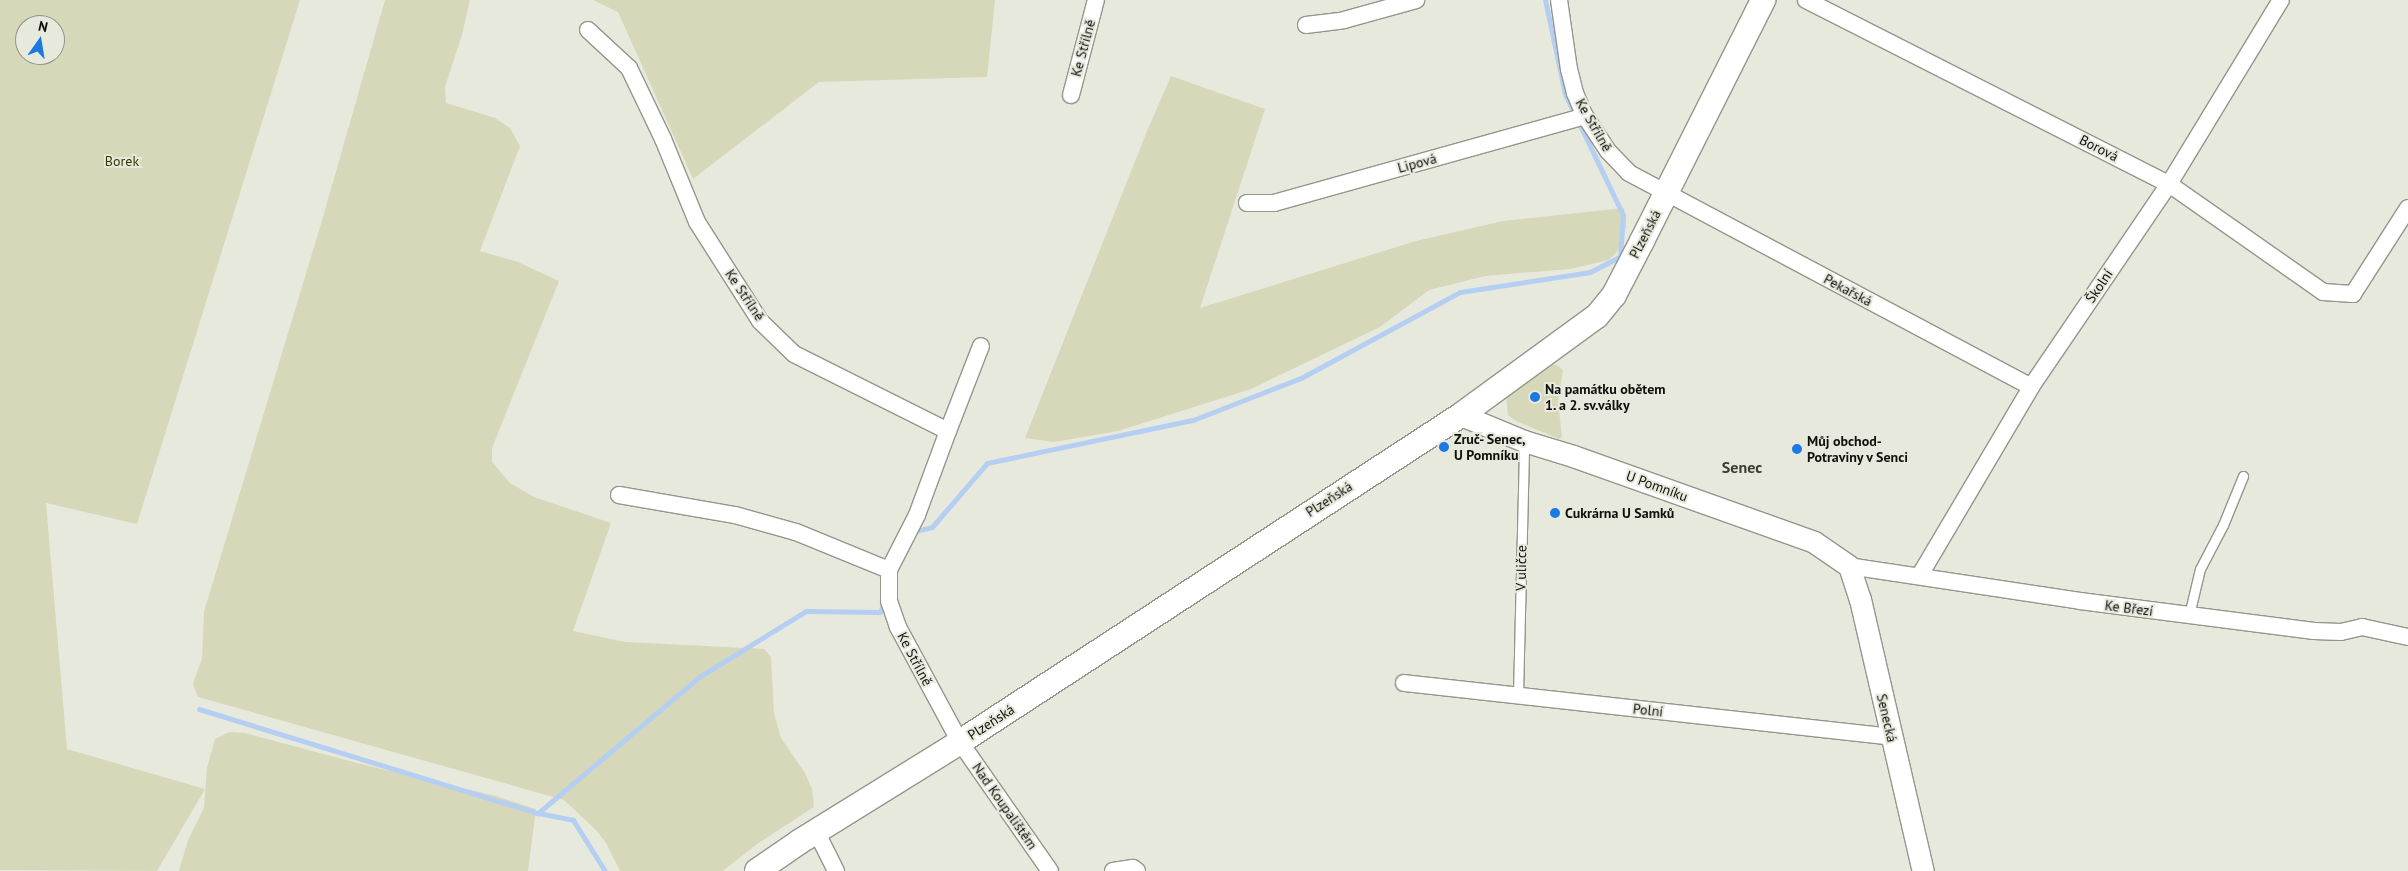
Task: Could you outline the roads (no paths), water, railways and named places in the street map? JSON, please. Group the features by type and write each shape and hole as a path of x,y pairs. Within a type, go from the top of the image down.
{"main road":[{"name":"Plzeňská","path":"757,871 816,831 960,742 1460,415 1596,316 1614,295 1763,0"}],"street":[{"name":"Ke Střílně","path":"1071,95 1096,0"},
{"path":"1306,25 1344,20 1416,0"},
{"name":"Ke Střílně","path":"1559,0 1568,69 1575,94 1585,116 1620,165 1640,180 1666,194"},
{"name":"Borová","path":"1806,0 2169,184 2323,292 2353,294 2408,208"},
{"name":"Školní","path":"1920,575 2031,387 2169,184 2281,0"},
{"name":"Ke Střílně","path":"588,30 629,68 663,139 697,222 760,321 794,354 948,431 916,515 889,570 889,601 898,627 960,742"},
{"name":"Lipová","path":"1247,203 1274,203 1585,116"},
{"name":"Pekařská","path":"1666,194 2031,387"},
{"path":"948,431 981,346"},
{"name":"U Pomníku","path":"1460,415 1524,441 1573,456 1814,542 1849,566"},
{"path":"619,495 735,516 796,532 889,570"},
{"name":"Ke Březí","path":"1849,566 1920,575 2080,602 2314,631 2341,632 2362,627 2408,637"},
{"name":"Senecká","path":"1849,566 1860,599 1923,871"},
{"name":"Polní","path":"1404,683 1891,737"},
{"name":"Nad Koupalištěm","path":"960,742 1050,871"},
{"path":"816,831 836,871"},
{"path":"1113,871 1133,868 1137,871"}],"lane":[{"name":"V uličce","path":"1518,695 1524,441"},
{"path":"2189,615 2200,569 2224,525 2243,476"}],"waterway":[{"path":"914,533 915,531 932,527 987,463 1193,420 1301,378 1460,292 1590,272 1620,257 1623,215 1565,94 1545,0"},
{"path":"538,813 699,677 806,611 880,612 885,601"},
{"path":"199,709 538,813 573,820 605,871"}],"place":[{"name":"Na památku obětem 1. a 2. sv.války","path":"1535,397"},
{"name":"Zruč- Senec, U Pomníku","path":"1444,447"},
{"name":"Můj obchod- Potraviny v Senci","path":"1797,449"},
{"name":"Cukrárna U Samků","path":"1555,513"}],"district":[{"name":"Senec","path":"1742,467"}],"park label":[{"name":"Borek","path":"122,161"}]}
